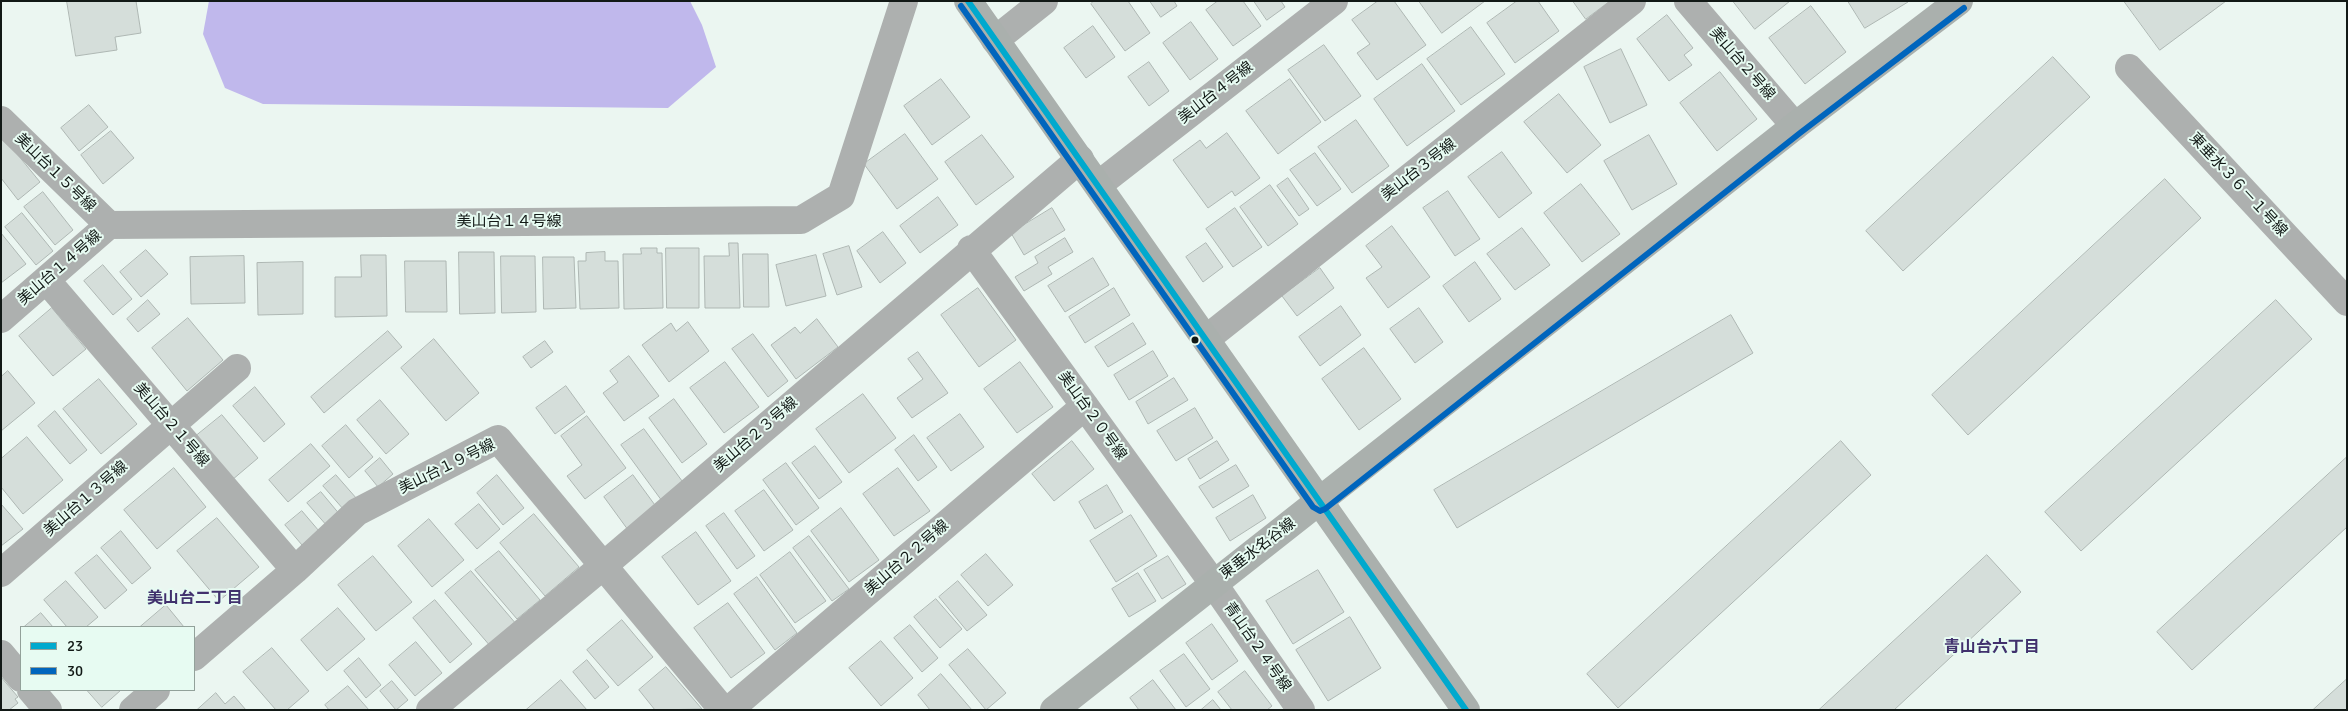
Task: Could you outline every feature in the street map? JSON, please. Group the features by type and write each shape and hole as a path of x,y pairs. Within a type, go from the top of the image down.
{"street":[{"name":"美山台１４号線","path":"1,319 47,281 109,225 801,220 841,196 904,1"},
{"path":"968,1 1466,710"},
{"path":"996,40 1044,1"},
{"name":"美山台４号線","path":"1098,185 1334,1"},
{"name":"美山台３号線","path":"1206,339 1632,1"},
{"name":"美山台２号線","path":"1688,1 1795,126"},
{"name":"東垂水名谷線","path":"1054,710 1795,126 1959,1"},
{"name":"東垂水３６－１号線","path":"2130,68 2347,302"},
{"name":"美山台１５号線","path":"1,120 109,225"},
{"name":"美山台２３号線","path":"430,710 603,566 1080,158"},
{"name":"美山台２０号線","path":"971,250 1213,583"},
{"name":"美山台２１号線","path":"47,281 294,570"},
{"name":"美山台１３号線","path":"1,573 237,368"},
{"name":"美山台２２号線","path":"729,710 1085,406"},
{"name":"美山台１９号線","path":"195,656 357,512 498,439 724,710"},
{"name":"青山台２４号線","path":"1213,583 1301,710"},
{"path":"1,654 20,677"},
{"path":"32,691 48,710"},
{"path":"133,710 155,691"}],"shaded area":[{"path":"209,1 690,1 702,25 716,67 668,108 263,104 225,88 203,34"}],"building":[{"path":"67,1 136,1 141,33 115,37 117,50 76,56"},
{"path":"1094,1 1128,1 1150,33 1125,51 1091,4"},
{"path":"1150,1 1174,1 1177,6 1161,17"},
{"path":"1218,1 1243,1 1261,26 1233,46 1206,10"},
{"path":"1254,1 1281,1 1285,7 1267,20"},
{"path":"1378,1 1394,1 1426,45 1377,80 1357,53 1370,44 1352,20"},
{"path":"1419,1 1485,1 1442,33"},
{"path":"1517,1 1538,1 1559,31 1515,63 1487,23"},
{"path":"1573,1 1610,1 1586,19"},
{"path":"1733,1 1790,1 1755,29"},
{"path":"1848,1 1908,1 1908,2 1865,28"},
{"path":"2124,1 2226,1 2160,50"},
{"path":"1811,6 1846,52 1805,84 1769,38"},
{"path":"1667,15 1693,48 1684,55 1692,65 1669,81 1637,39"},
{"path":"1191,22 1218,59 1190,80 1163,43"},
{"path":"1093,26 1115,57 1086,78 1064,48"},
{"path":"1471,27 1505,74 1461,105 1427,59"},
{"path":"1324,45 1361,96 1325,121 1288,70"},
{"path":"1621,49 1647,105 1610,123 1584,67"},
{"path":"2053,57 2090,97 1903,271 1866,231"},
{"path":"1149,62 1169,91 1149,106 1128,77"},
{"path":"1422,64 1455,111 1407,146 1374,99"},
{"path":"1720,72 1757,119 1717,151 1680,103"},
{"path":"941,79 970,117 932,145 904,106"},
{"path":"1290,79 1321,122 1278,154 1246,111"},
{"path":"1559,94 1601,145 1567,173 1524,122"},
{"path":"89,105 108,127 79,151 61,128"},
{"path":"1356,120 1389,166 1352,193 1318,147"},
{"path":"111,131 134,158 103,184 81,155"},
{"path":"1227,133 1260,178 1235,196 1232,191 1208,208 1173,160 1200,140 1206,148"},
{"path":"905,134 938,179 897,209 864,164"},
{"path":"982,135 1014,177 976,205 945,162"},
{"path":"1649,135 1677,184 1632,210 1604,161"},
{"path":"4,138 40,182 18,200 1,178 1,140"},
{"path":"1502,152 1532,193 1499,218 1468,177"},
{"path":"1315,153 1341,189 1317,206 1290,170"},
{"path":"1288,178 1309,209 1299,216 1277,186"},
{"path":"2165,179 2201,218 1968,435 1932,395"},
{"path":"1581,184 1620,234 1582,262 1544,213"},
{"path":"1270,185 1298,224 1268,246 1240,207"},
{"path":"1448,191 1480,239 1455,256 1423,208"},
{"path":"43,192 73,230 55,245 24,207"},
{"path":"938,197 958,225 920,253 900,226"},
{"path":"1052,208 1065,230 1024,255 1011,233"},
{"path":"1235,208 1262,247 1233,267 1206,229"},
{"path":"22,213 53,251 36,265 5,227"},
{"path":"1392,226 1430,277 1388,308 1366,278 1382,267 1366,246"},
{"path":"1522,228 1550,265 1515,290 1487,254"},
{"path":"883,232 906,263 880,283 857,251"},
{"path":"1,233 26,264 1,283"},
{"path":"1065,238 1073,252 1048,267 1052,274 1024,291 1015,277 1038,263 1035,257"},
{"path":"729,243 738,243 740,308 705,308 704,256 729,256"},
{"path":"1206,243 1223,267 1203,282 1186,257"},
{"path":"849,246 862,287 837,295 823,254"},
{"path":"641,248 657,248 657,253 662,253 663,308 624,309 623,254 641,254"},
{"path":"666,248 699,248 699,308 667,308"},
{"path":"146,250 168,274 141,297 120,272"},
{"path":"459,252 494,252 495,313 460,314"},
{"path":"605,252 605,261 618,261 619,308 580,309 578,261 586,261 586,253"},
{"path":"743,254 768,254 769,307 744,307"},
{"path":"361,255 386,255 387,316 335,317 335,277 361,277"},
{"path":"816,255 826,296 786,306 776,265"},
{"path":"244,256 245,303 191,304 190,257"},
{"path":"501,256 535,256 536,312 502,313"},
{"path":"543,257 574,257 576,308 544,309"},
{"path":"1093,258 1109,285 1065,312 1048,286"},
{"path":"405,261 446,261 447,312 406,312"},
{"path":"303,262 303,314 258,315 257,263"},
{"path":"1475,262 1501,299 1469,322 1443,286"},
{"path":"103,265 132,299 113,315 84,281"},
{"path":"1320,268 1334,288 1297,316 1282,296"},
{"path":"978,288 1016,340 979,367 941,315"},
{"path":"1114,288 1130,315 1085,343 1069,317"},
{"path":"148,300 160,314 138,332 127,319"},
{"path":"2276,300 2312,339 2081,551 2045,512"},
{"path":"1341,306 1361,335 1320,366 1299,337"},
{"path":"52,308 86,349 53,376 19,336"},
{"path":"1419,308 1443,342 1415,363 1390,329"},
{"path":"1731,315 1753,353 1457,528 1434,490"},
{"path":"188,318 223,360 187,391 152,348"},
{"path":"817,319 838,347 796,379 771,345 795,327 800,333"},
{"path":"688,322 709,351 669,382 642,345 671,323 676,331"},
{"path":"1133,323 1146,344 1108,367 1095,347"},
{"path":"388,331 402,347 324,413 311,397"},
{"path":"753,334 788,381 768,397 732,349"},
{"path":"434,339 479,393 446,421 401,368"},
{"path":"545,341 553,352 531,368 523,357"},
{"path":"1364,348 1401,399 1359,430 1322,379"},
{"path":"1153,351 1168,376 1129,400 1114,375"},
{"path":"918,352 948,393 912,418 897,398 923,379 908,359"},
{"path":"629,356 659,396 624,421 603,393 618,382 610,371"},
{"path":"725,362 759,407 724,433 690,388"},
{"path":"1020,362 1053,407 1017,433 984,389"},
{"path":"8,371 35,403 1,431 1,377"},
{"path":"1174,378 1188,400 1148,424 1136,402"},
{"path":"99,379 137,424 101,454 63,409"},
{"path":"566,386 585,412 555,434 536,408"},
{"path":"255,387 285,424 264,442 233,406"},
{"path":"863,394 896,438 849,473 816,429"},
{"path":"674,399 707,444 682,463 649,418"},
{"path":"380,400 409,434 386,454 357,420"},
{"path":"1195,408 1213,438 1176,461 1157,431"},
{"path":"55,411 87,450 70,464 38,426"},
{"path":"960,414 984,447 951,471 927,438"},
{"path":"222,415 258,458 232,480 196,436"},
{"path":"587,416 626,468 585,499 567,476 582,465 561,436"},
{"path":"346,425 373,457 349,478 322,446"},
{"path":"644,429 685,485 662,501 621,445"},
{"path":"914,435 937,467 918,481 895,450"},
{"path":"27,437 63,480 23,514 1,487 1,459"},
{"path":"1072,441 1094,469 1054,501 1032,474"},
{"path":"1217,441 1229,460 1200,479 1188,459"},
{"path":"1841,441 1871,475 1618,708 1587,674"},
{"path":"311,444 330,466 288,502 269,480"},
{"path":"815,446 842,482 819,499 792,463"},
{"path":"2347,457 2347,527 2192,670 2157,632"},
{"path":"380,458 393,474 378,487 365,471"},
{"path":"786,463 819,508 796,525 763,480"},
{"path":"1236,465 1249,486 1213,508 1199,487"},
{"path":"174,468 206,507 157,549 124,510"},
{"path":"898,468 930,511 894,536 863,494"},
{"path":"336,475 357,499 344,510 323,486"},
{"path":"497,475 524,508 503,525 477,493"},
{"path":"633,475 660,512 631,534 604,497"},
{"path":"1107,485 1123,512 1095,529 1079,502"},
{"path":"764,490 793,530 764,551 735,511"},
{"path":"321,492 341,516 328,527 307,503"},
{"path":"1253,495 1266,518 1230,541 1216,518"},
{"path":"1,504 23,529 1,546"},
{"path":"479,504 500,529 477,549 455,524"},
{"path":"841,508 879,560 849,582 811,531"},
{"path":"302,511 319,531 302,545 285,525"},
{"path":"724,513 755,556 737,569 706,526"},
{"path":"534,514 579,567 545,596 500,543"},
{"path":"1131,515 1157,556 1116,582 1090,541"},
{"path":"217,518 259,567 219,601 177,551"},
{"path":"429,519 464,560 432,587 398,546"},
{"path":"121,531 151,568 132,584 101,548"},
{"path":"696,532 731,581 698,605 662,557"},
{"path":"809,536 849,589 832,601 793,548"},
{"path":"499,551 540,600 517,619 475,570"},
{"path":"790,552 826,601 795,623 760,575"},
{"path":"986,554 1013,585 988,606 961,575"},
{"path":"97,555 127,590 105,609 75,573"},
{"path":"1987,555 2021,592 1894,710 1819,710"},
{"path":"373,556 412,602 376,631 338,585"},
{"path":"1168,556 1186,584 1162,599 1144,570"},
{"path":"1318,570 1344,612 1293,644 1266,601"},
{"path":"471,571 517,625 491,647 445,593"},
{"path":"1138,573 1156,601 1129,617 1112,589"},
{"path":"757,577 797,633 775,650 734,594"},
{"path":"66,581 98,617 87,626 66,626 44,600"},
{"path":"958,581 987,615 967,631 939,597"},
{"path":"936,599 962,629 940,648 914,617"},
{"path":"435,600 472,644 450,663 413,618"},
{"path":"728,603 765,653 731,678 694,628"},
{"path":"166,605 183,626 141,626"},
{"path":"338,608 365,639 327,671 301,640"},
{"path":"41,613 52,626 25,626"},
{"path":"1350,617 1381,668 1328,701 1296,650"},
{"path":"622,620 653,657 618,686 587,650"},
{"path":"1212,624 1238,661 1212,680 1186,643"},
{"path":"910,625 938,658 922,672 894,638"},
{"path":"881,641 913,678 881,706 849,668"},
{"path":"416,642 442,673 415,696 389,665"},
{"path":"272,648 309,691 287,710 276,710 243,672"},
{"path":"968,649 1006,693 986,710 949,665"},
{"path":"1184,654 1210,689 1186,707 1160,671"},
{"path":"359,658 381,685 366,698 344,671"},
{"path":"587,660 609,687 595,699 573,672"},
{"path":"666,667 702,709 655,710 639,690"},
{"path":"1245,671 1272,706 1267,710 1232,710 1218,692"},
{"path":"941,674 972,710 930,710 918,695"},
{"path":"1,677 18,697 15,699 18,703 9,710 1,710"},
{"path":"2347,679 2347,710 2313,710"},
{"path":"561,680 587,710 526,710"},
{"path":"1153,680 1176,710 1139,710 1130,698"},
{"path":"392,681 408,700 396,710 380,691"},
{"path":"348,686 369,710 329,710 325,705"},
{"path":"88,691 120,691 102,707"},
{"path":"216,693 225,704 234,696 246,710 197,710"},
{"path":"1213,700 1221,710 1201,710"}],"transit line":[{"name":"23","path":"968,1 1466,710"},
{"name":"30","path":"961,6 1313,507 1320,511 1325,509 1800,133 1964,8"}],"district":[{"name":"美山台二丁目","path":"195,599"},
{"name":"青山台六丁目","path":"1992,648"}]}
